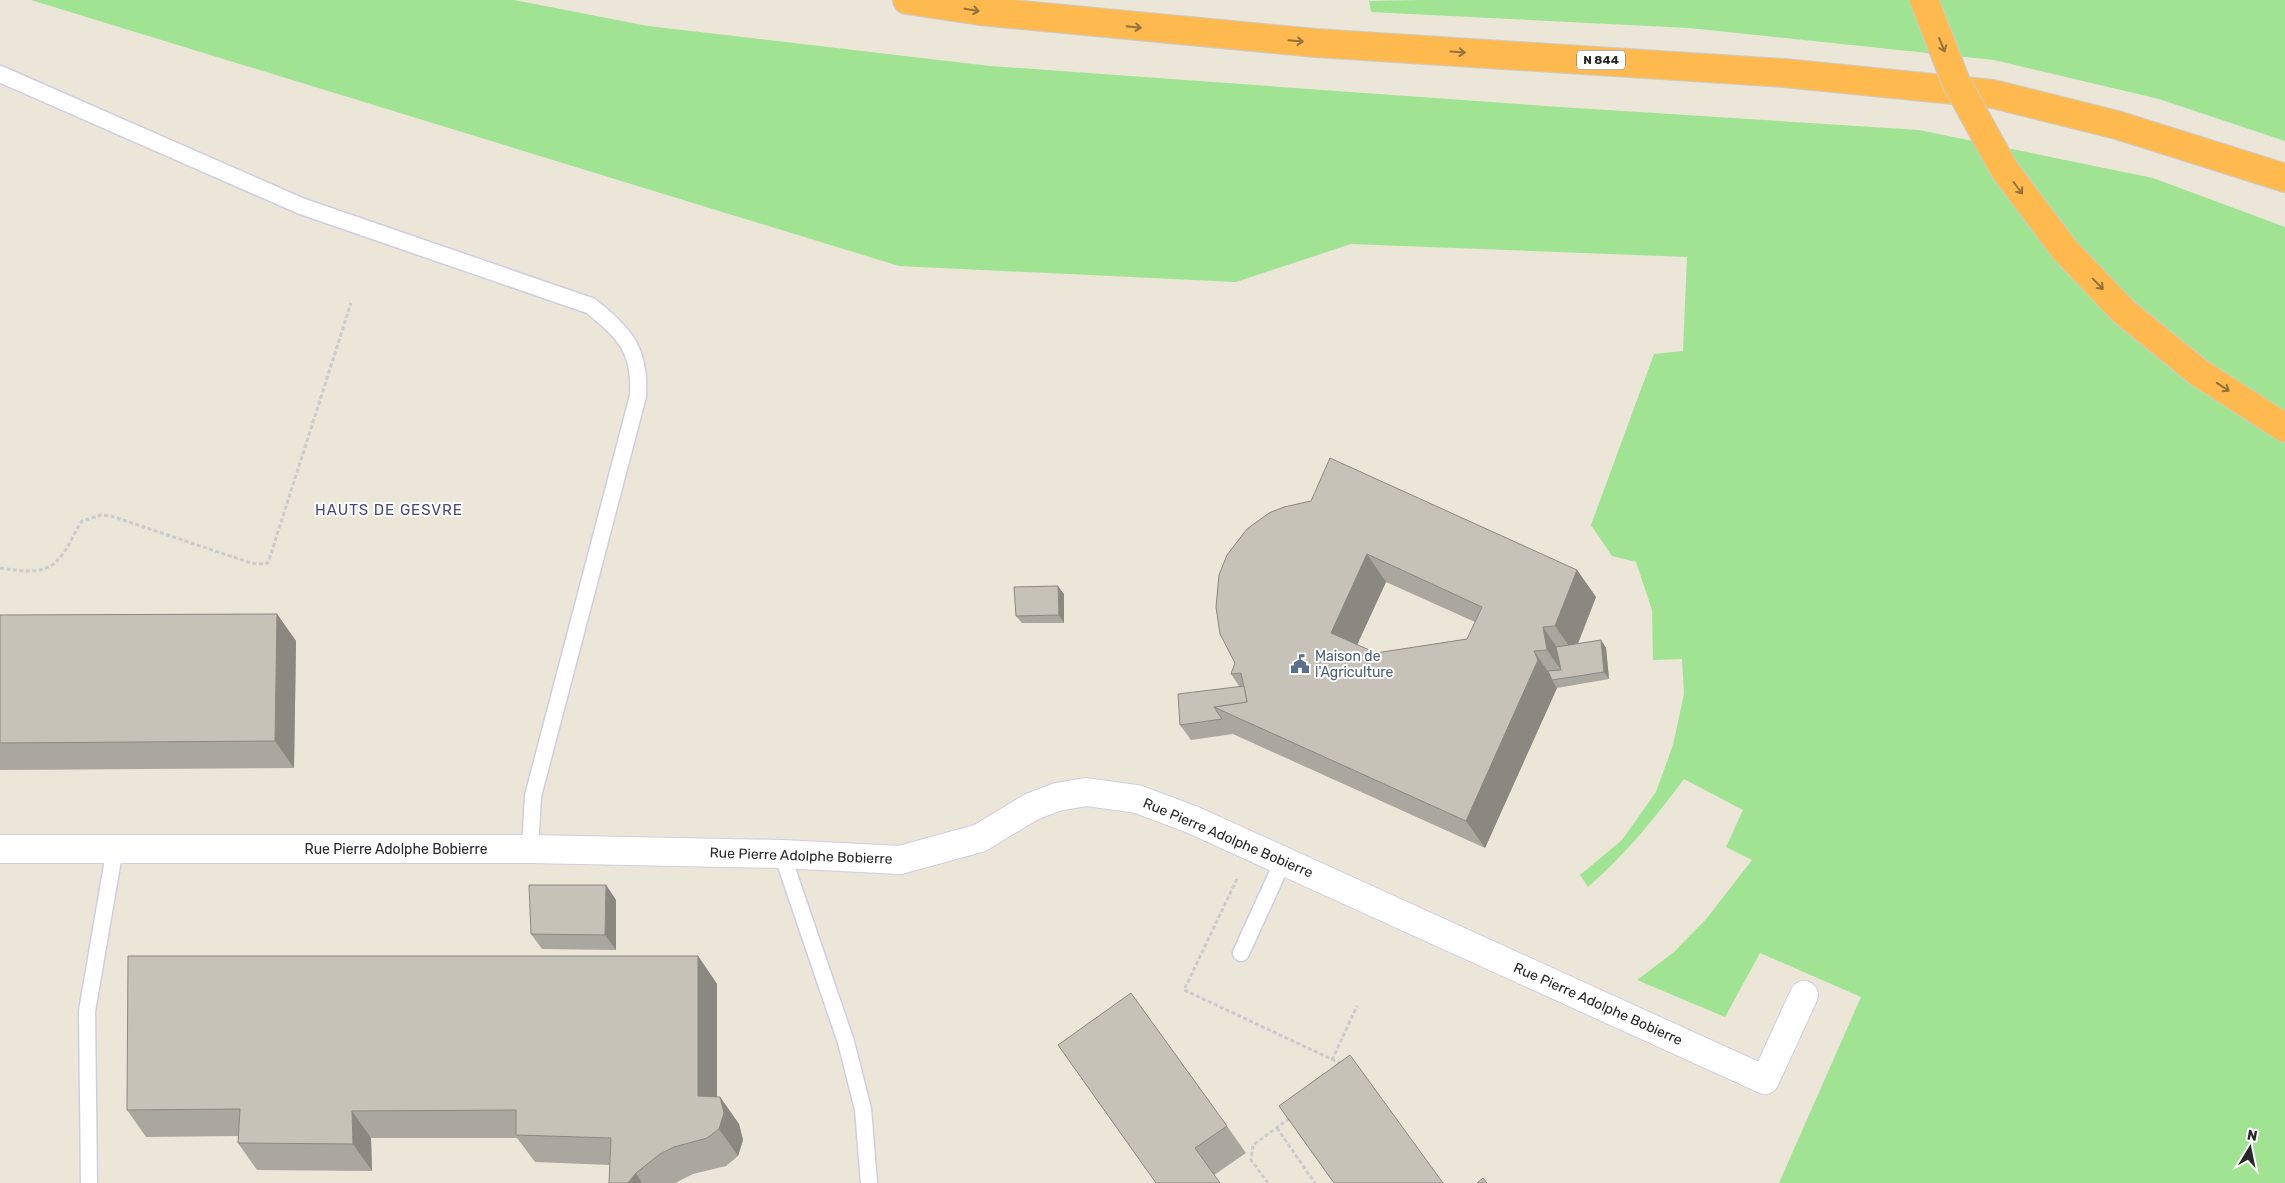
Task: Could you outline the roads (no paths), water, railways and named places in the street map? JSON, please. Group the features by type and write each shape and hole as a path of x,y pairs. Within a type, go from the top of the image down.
{"highway":[{"name":"N 844","path":"907,0 980,11 1316,43 1784,72 1993,94 2117,125 2285,178"},
{"path":"1924,0 1956,82 1999,161 2064,249 2123,311 2191,366 2285,428"}],"street":[{"name":"Rue Pierre Adolphe Bobierre","path":"0,849 530,850 782,854 900,860 980,838 1031,807 1057,797 1086,792 1137,800 1193,820 1765,1080 1804,996"}],"lane":[{"path":"0,74 301,206 591,306 616,328 632,350 639,376 638,396 533,796 530,850"},
{"path":"89,1183 87,1011 115,848"},
{"path":"782,854 846,1042 863,1108 869,1183"},
{"path":"1241,953 1283,861"}],"place":[{"name":"Maison de l'Agriculture","path":"1300,664"}],"district":[{"name":"HAUTS DE GESVRE","path":"389,510"}]}
